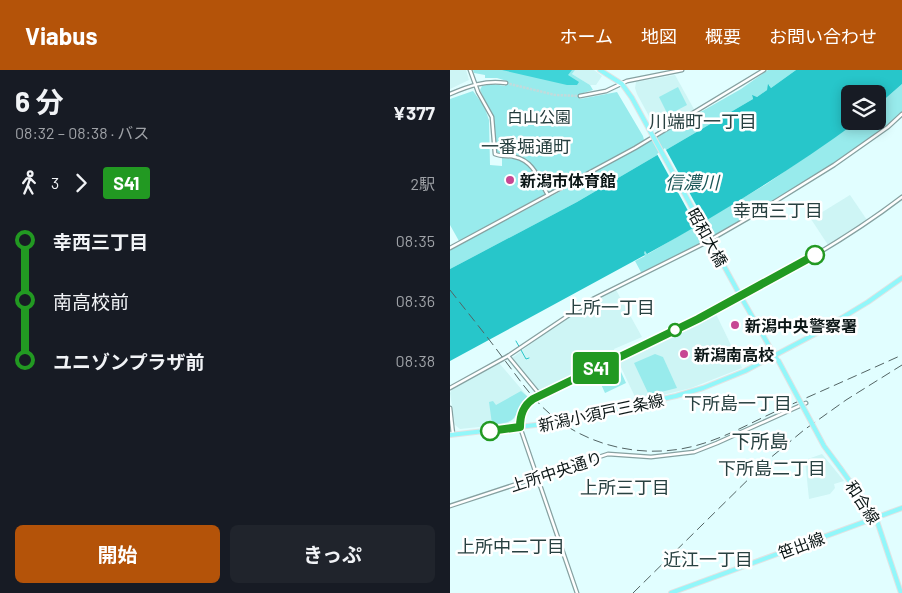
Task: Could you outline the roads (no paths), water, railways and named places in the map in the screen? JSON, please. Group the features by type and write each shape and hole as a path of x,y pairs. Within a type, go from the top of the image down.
{"main road":[{"path":"600,70 622,84"},
{"name":"昭和大橋","path":"622,84 632,98 742,297"},
{"name":"新潟小須戸三条線","path":"452,435 552,423 676,396 702,388 745,371 775,356 862,305 902,278"},
{"path":"742,297 775,356"},
{"name":"和合線","path":"775,356 824,446 876,518 901,593"},
{"name":"笹出線","path":"671,593 902,508"}],"street":[{"path":"470,70 492,117 495,154 515,157 527,162 532,166 548,195"},
{"path":"669,73 672,70"},
{"path":"580,96 606,91 635,80 682,70"},
{"path":"450,248 640,145 764,70"},
{"path":"450,94 475,84 490,82 506,84"},
{"path":"450,388 508,356 593,299 703,244 752,216 834,165 888,127 902,114"},
{"path":"577,593 520,427 523,410 527,403 742,297 871,221 902,196"},
{"path":"508,356 540,395"},
{"name":"上所中央通り","path":"450,506 608,454 666,457 694,452 806,403"},
{"path":"450,408 452,435"}],"water":[{"name":"信濃川","path":"796,70 902,70 902,84 886,98 886,85 841,85 841,130 845,130 755,191 674,239 647,254 645,251 645,255 450,361 450,269 577,202 753,99 752,95 757,97 767,90 768,84 771,88"}],"waterway":[{"path":"516,341 526,359 529,358"}],"tunnel":[{"path":"506,83 555,95 580,96"}],"railway":[{"path":"450,290 527,390 555,418 571,429 605,444 642,451 680,449 709,442 902,355"},
{"path":"633,593 769,459 804,430 846,400 902,365"}],"place":[{"name":"新潟市体育館","path":"510,180"},
{"name":"新潟中央警察署","path":"735,325"},
{"name":"新潟南高校","path":"684,354"}],"district":[{"name":"川端町一丁目","path":"703,121"},
{"name":"一番堀通町","path":"526,146"},
{"name":"幸西三丁目","path":"778,210"},
{"name":"上所一丁目","path":"610,307"},
{"name":"下所島一丁目","path":"738,403"},
{"name":"下所島","path":"760,440"},
{"name":"下所島二丁目","path":"772,468"},
{"name":"上所三丁目","path":"625,487"},
{"name":"上所中二丁目","path":"511,546"},
{"name":"近江一丁目","path":"708,559"}],"park label":[{"name":"白山公園","path":"539,116"}]}
